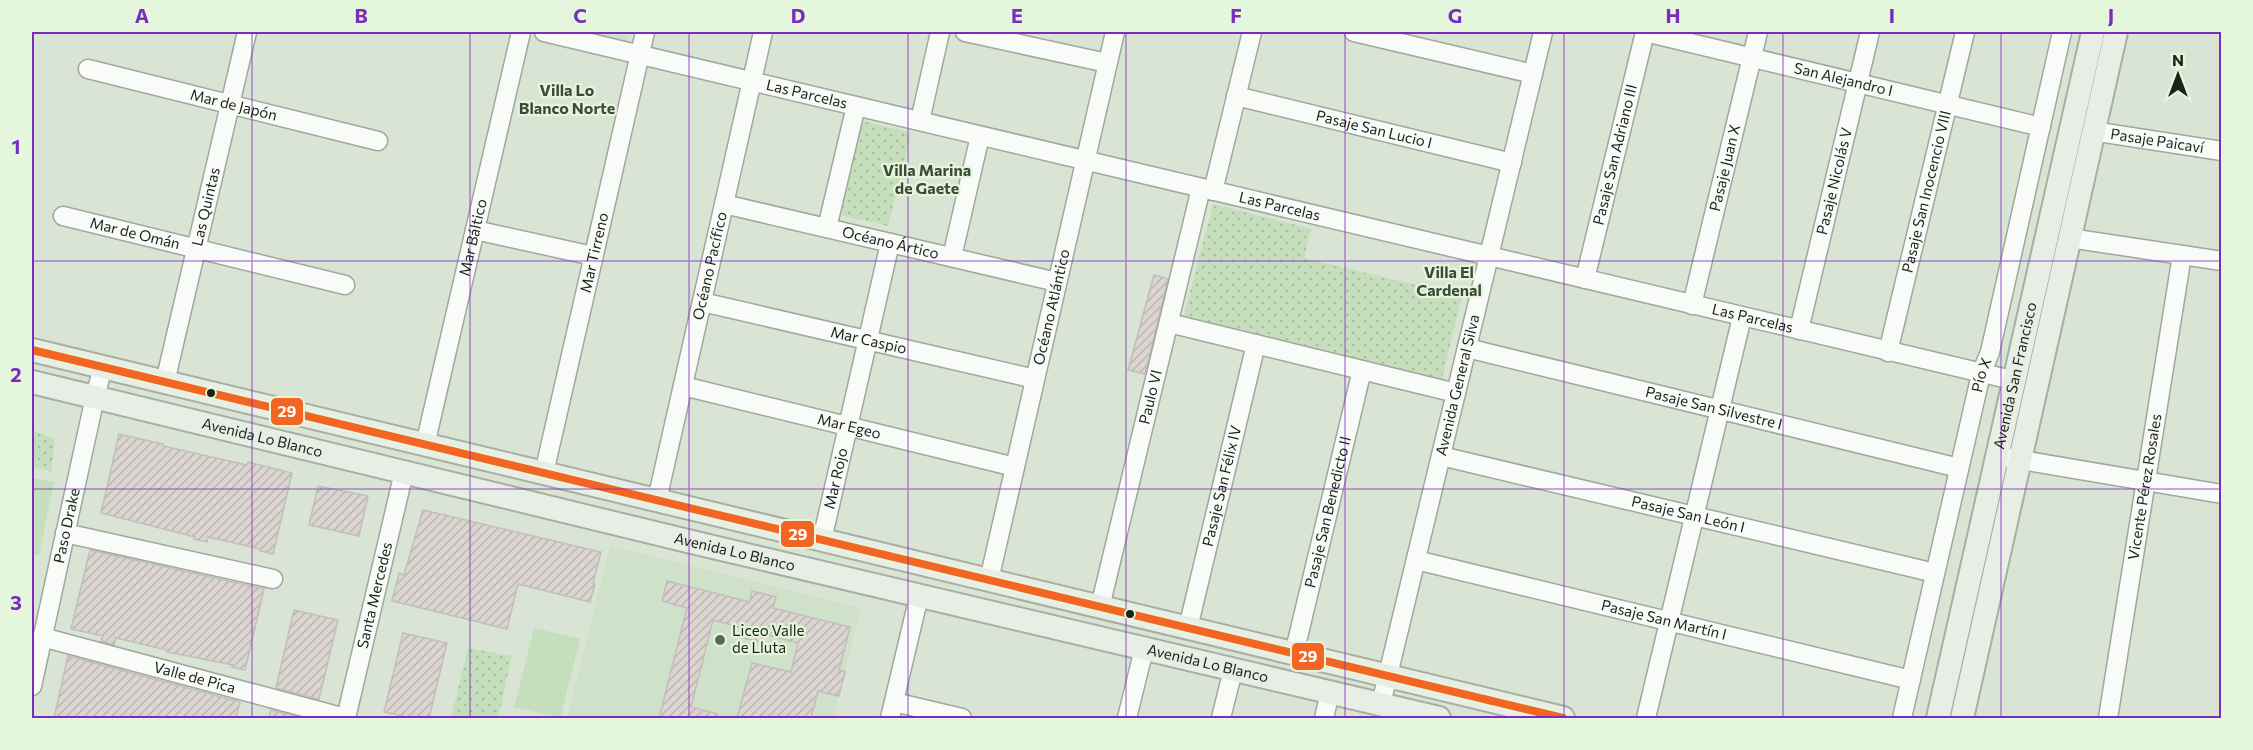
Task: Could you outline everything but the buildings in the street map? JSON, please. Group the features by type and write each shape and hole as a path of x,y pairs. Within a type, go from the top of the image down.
{"main road":[{"name":"Avenida San Francisco","path":"1962,718 2009,458 2016,381 2093,32"},
{"name":"Avenida San Francisco","path":"1938,718 2069,237 2116,32"},
{"name":"Avenida Lo Blanco","path":"32,350 1563,718"},
{"name":"Avenida Lo Blanco","path":"32,382 696,543 1439,718"},
{"path":"696,543 703,512"}],"street":[{"name":"Las Quintas","path":"165,382 248,32"},
{"name":"Mar Báltico","path":"425,445 521,32"},
{"name":"Las Parcelas","path":"544,32 2016,381"},
{"name":"Mar Tirreno","path":"544,473 645,32"},
{"name":"Océano Pacífico","path":"657,500 763,32"},
{"path":"920,121 940,32"},
{"path":"965,32 1107,63"},
{"name":"Océano Atlántico","path":"989,580 1114,32"},
{"name":"Paulo VI","path":"1100,607 1169,323 1236,96 1252,32"},
{"path":"1354,32 1533,74"},
{"name":"Avenida General Silva","path":"1381,704 1544,32"},
{"name":"San Alejandro I","path":"1645,32 2041,127"},
{"name":"Pasaje San Adriano III","path":"1585,279 1645,32"},
{"name":"Pasaje Juan X","path":"1692,305 1758,32"},
{"name":"Pasaje Nicolás V","path":"1799,330 1870,32"},
{"name":"Pasaje San Inocencio VIII","path":"1888,352 1965,32"},
{"name":"Pío X","path":"1902,718 1981,374 1990,352 2062,32"},
{"name":"Mar de Japón","path":"88,69 378,141"},
{"name":"Pasaje San Lucio I","path":"1236,96 1512,163"},
{"path":"827,228 856,106"},
{"name":"Pasaje Paicaví","path":"2092,131 2222,151"},
{"path":"952,257 980,136"},
{"name":"Océano Ártico","path":"724,204 1058,282"},
{"name":"Mar de Omán","path":"63,216 345,285"},
{"path":"475,230 593,256"},
{"path":"2069,237 2222,261"},
{"name":"Mar Rojo","path":"822,540 890,243"},
{"name":"Vicente Pérez Rosales","path":"2108,718 2182,255"},
{"name":"Mar Caspio","path":"702,302 1035,379"},
{"path":"1646,718 1742,317"},
{"path":"1169,323 1456,393"},
{"name":"Pasaje San Félix IV","path":"1188,628 1256,344"},
{"name":"Pasaje San Silvestre I","path":"1467,348 1959,468"},
{"name":"Paso Drake","path":"32,686 103,367"},
{"name":"Pasaje San Benedicto II","path":"1294,654 1362,370"},
{"name":"Mar Egeo","path":"683,386 1015,467"},
{"name":"Pasaje San León I","path":"1441,456 1935,573"},
{"path":"2009,458 2222,494"},
{"name":"Santa Mercedes","path":"346,718 404,472"},
{"path":"65,532 273,579"},
{"name":"Pasaje San Martín I","path":"1416,561 1911,680"},
{"path":"919,596 892,710 962,718"},
{"name":"Valle de Pica","path":"42,638 346,718"},
{"path":"1127,718 1144,649"},
{"path":"1221,718 1233,669"},
{"path":"1324,718 1330,692"}],"shaded area":[{"path":"593,32 634,32 627,40"},
{"path":"863,121 911,133 888,226 841,215"},
{"path":"1213,204 1311,229 1304,258 1462,296 1442,379 1184,316"},
{"path":"32,430 55,439 51,471 32,467"},
{"path":"32,478 54,482 39,555 32,553"},
{"name":"Liceo Valle de Lluta","path":"610,546 861,608 833,718 567,718"},
{"path":"534,628 580,639 560,718 514,707"},
{"path":"468,648 512,656 498,718 451,718"}],"transit line":[{"name":"29","path":"32,350 1563,718"}],"place":[{"name":"Liceo Valle de Lluta","path":"720,640"}],"district":[{"name":"Villa Lo Blanco Norte","path":"567,99"},
{"name":"Villa Marina de Gaete","path":"927,179"},
{"name":"Villa El Cardenal","path":"1449,281"}]}
